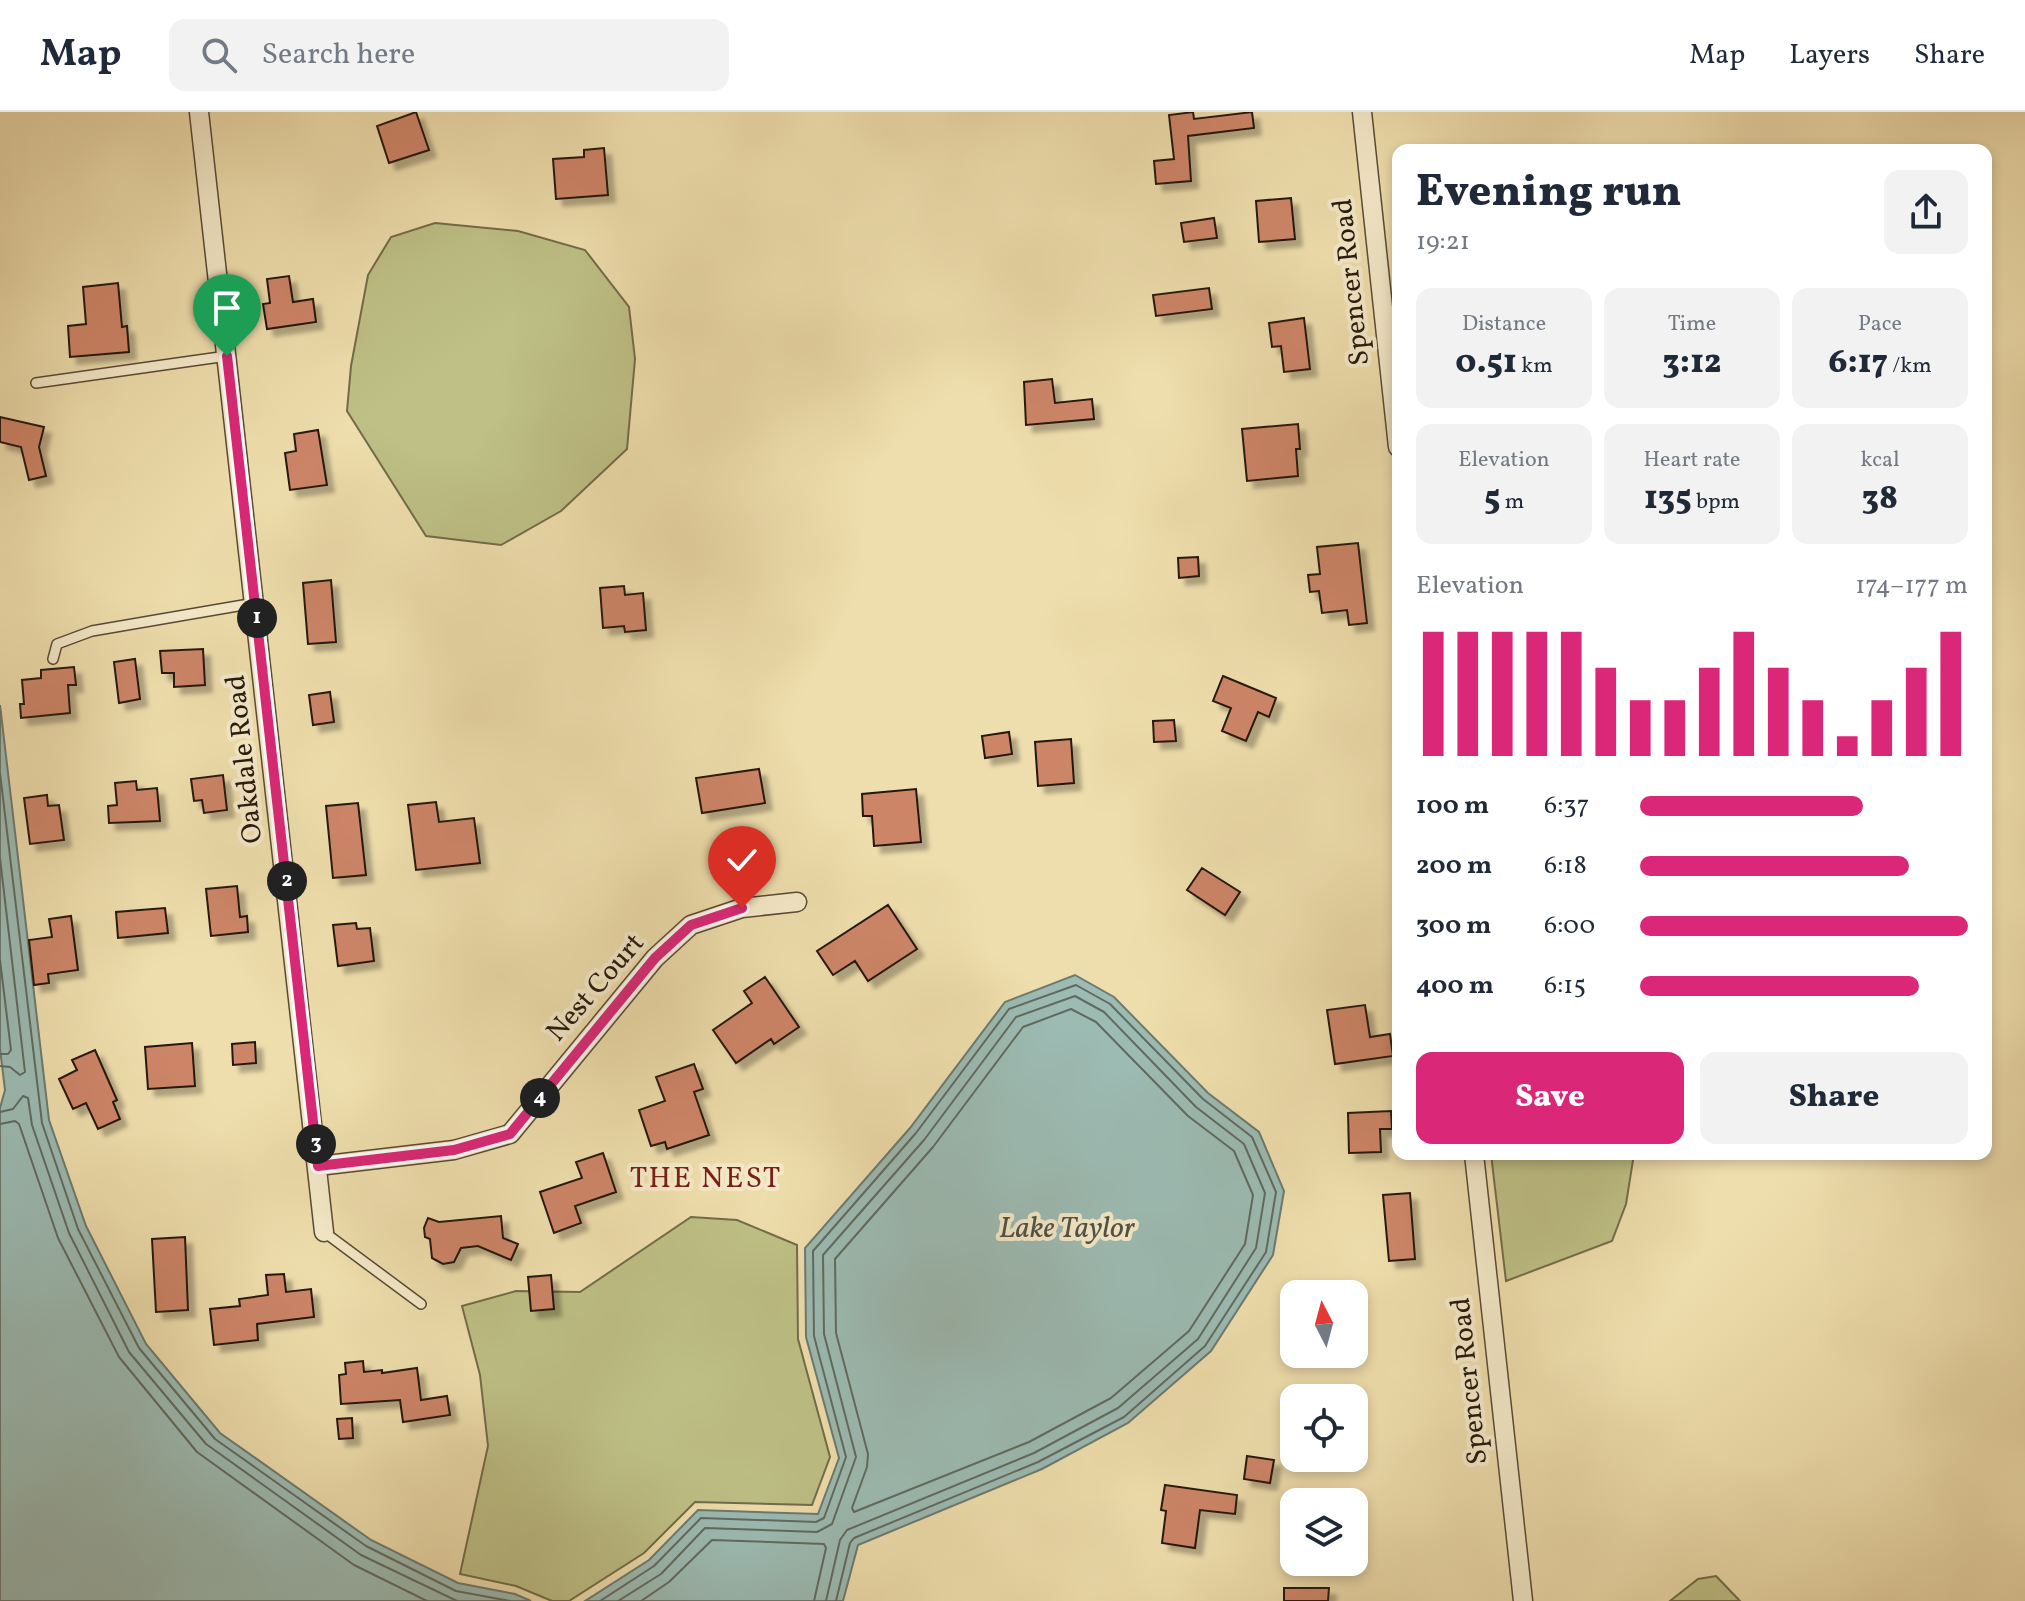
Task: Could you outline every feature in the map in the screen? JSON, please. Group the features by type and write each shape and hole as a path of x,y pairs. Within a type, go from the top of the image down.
{"street":[{"name":"Oakdale Road","path":"199,112 324,1232"},
{"name":"Spencer Road","path":"1362,112 1391,314"},
{"name":"Nest Court","path":"318,1166 454,1150 510,1134 655,958 691,925 742,908 797,902"},
{"name":"Spencer Road","path":"1475,1160 1523,1601"}],"lane":[{"path":"36,383 227,356"},
{"path":"53,659 57,644 92,631 255,603"},
{"name":"Oakdale Road","path":"324,1232 421,1304"}],"green space":[{"path":"435,223 518,231 585,250 629,307 635,359 627,449 561,511 501,545 426,536 347,411 351,366 368,275 391,237"},
{"path":"1492,1160 1633,1160 1626,1204 1612,1241 1506,1281"},
{"path":"691,1217 737,1220 797,1245 798,1339 830,1457 812,1505 695,1502 644,1553 569,1601 552,1601 516,1586 460,1574 488,1446 480,1375 462,1306 516,1291 580,1292"},
{"path":"1716,1576 1740,1601 1670,1601 1698,1579"}],"water":[{"path":"0,705 49,1120 86,1226 146,1344 220,1433 371,1540 458,1583 515,1594 531,1601 0,1601 0,1108 5,1090 0,1049"},
{"name":"Lake Taylor","path":"1075,975 1114,997 1208,1093 1259,1132 1284,1191 1273,1255 1211,1351 1128,1423 1042,1469 858,1545 843,1601 585,1601 649,1560 698,1510 818,1514 839,1458 806,1337 805,1248 910,1128 1005,1002"}],"building":[{"path":"416,112 429,150 389,163 377,126"},
{"path":"1193,112 1194,119 1252,112 1254,128 1188,136 1191,181 1156,184 1154,161 1174,159 1169,115"},
{"path":"604,148 608,195 556,199 553,159 584,157 584,150"},
{"path":"1291,198 1295,239 1259,242 1256,201"},
{"path":"1214,218 1217,238 1184,242 1181,223"},
{"path":"289,276 293,302 313,299 316,322 267,329 263,304 270,303 267,279"},
{"path":"118,283 122,327 127,326 129,352 70,357 68,326 86,324 83,287"},
{"path":"1209,288 1212,309 1156,316 1153,295"},
{"path":"1304,318 1310,369 1284,372 1281,346 1272,347 1269,323"},
{"path":"1052,379 1055,403 1092,399 1094,419 1026,425 1024,382"},
{"path":"0,417 44,427 39,447 46,476 29,480 21,447 0,442"},
{"path":"1298,424 1298,476 1247,481 1242,429"},
{"path":"318,430 327,485 290,490 285,453 296,451 294,434"},
{"path":"1358,543 1367,623 1349,625 1347,610 1322,613 1319,591 1310,592 1308,575 1320,574 1317,547"},
{"path":"1198,557 1199,576 1179,578 1178,558"},
{"path":"331,580 336,642 308,644 303,583"},
{"path":"624,586 625,595 643,593 646,630 625,632 624,626 603,628 600,588"},
{"path":"203,649 205,685 174,687 174,673 162,673 160,651"},
{"path":"135,659 140,699 119,703 114,662"},
{"path":"74,667 76,685 68,685 70,713 21,718 20,704 24,704 22,680 41,678 41,670"},
{"path":"1223,676 1276,698 1269,717 1258,712 1246,741 1222,731 1231,708 1213,701"},
{"path":"330,692 334,722 313,725 309,695"},
{"path":"1174,720 1176,741 1154,742 1153,721"},
{"path":"1009,732 1012,754 985,758 982,736"},
{"path":"1071,739 1074,783 1038,786 1035,742"},
{"path":"759,769 765,803 702,813 696,778"},
{"path":"223,775 227,810 204,813 202,800 194,801 191,779"},
{"path":"136,781 137,790 157,788 160,821 109,823 108,806 117,805 115,783"},
{"path":"916,789 921,842 874,846 872,816 863,816 862,794"},
{"path":"47,795 48,806 59,805 64,840 30,844 24,798"},
{"path":"436,802 439,822 474,818 480,863 416,870 408,805"},
{"path":"358,803 366,875 333,878 326,806"},
{"path":"1202,868 1240,892 1225,915 1187,890"},
{"path":"237,886 240,917 247,916 248,932 211,936 206,889"},
{"path":"888,905 917,949 868,981 855,961 833,975 817,951"},
{"path":"165,908 168,933 118,938 116,912"},
{"path":"71,916 78,970 48,974 49,983 34,985 29,940 52,937 49,919"},
{"path":"356,923 357,929 370,928 374,961 338,966 333,925"},
{"path":"765,977 799,1027 774,1044 771,1039 736,1063 713,1030 752,1003 744,991"},
{"path":"1365,1005 1370,1037 1390,1034 1392,1056 1335,1064 1327,1010"},
{"path":"255,1042 256,1063 233,1065 232,1044"},
{"path":"192,1043 195,1086 148,1089 145,1047"},
{"path":"95,1050 117,1100 113,1102 120,1119 98,1129 86,1103 73,1109 59,1079 77,1070 72,1060"},
{"path":"694,1064 703,1089 694,1092 709,1135 667,1149 665,1142 651,1146 639,1110 665,1101 656,1077"},
{"path":"1391,1111 1392,1129 1380,1129 1381,1152 1349,1153 1348,1113"},
{"path":"603,1153 616,1192 575,1206 581,1223 554,1233 540,1192 582,1178 576,1162"},
{"path":"1410,1193 1415,1259 1389,1261 1383,1195"},
{"path":"501,1216 503,1238 518,1244 511,1260 478,1246 461,1248 454,1262 443,1264 432,1258 430,1239 425,1237 424,1228 428,1218 439,1222"},
{"path":"185,1237 188,1310 156,1312 152,1239"},
{"path":"284,1274 286,1292 311,1289 314,1317 257,1324 258,1340 214,1345 210,1309 240,1306 239,1299 268,1295 266,1275"},
{"path":"551,1275 554,1309 531,1311 528,1277"},
{"path":"363,1361 364,1372 417,1368 421,1400 447,1396 450,1415 403,1422 400,1400 341,1404 339,1375 346,1374 345,1363"},
{"path":"352,1418 353,1438 339,1439 337,1419"},
{"path":"1247,1456 1274,1460 1270,1483 1244,1479"},
{"path":"1165,1485 1237,1495 1235,1514 1200,1510 1195,1548 1162,1543 1166,1511 1161,1510"},
{"path":"1284,1588 1329,1588 1328,1601 1284,1601"}],"district":[{"name":"THE NEST","path":"706,1179"}],"route":[{"path":"227,356 318,1166 454,1150 510,1134 655,958 691,925 742,908"}]}
